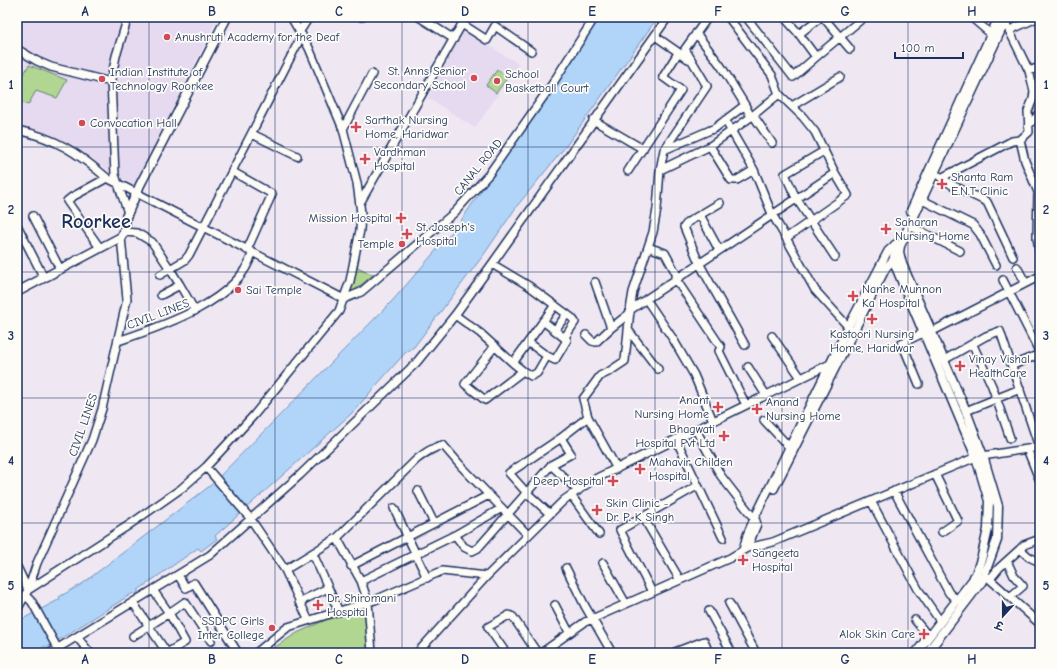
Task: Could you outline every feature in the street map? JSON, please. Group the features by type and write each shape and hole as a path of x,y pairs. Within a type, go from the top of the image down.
{"main road":[{"path":"18,289 44,278 123,234 128,212 137,192 227,17"},
{"path":"979,456 927,332 902,264 896,255 896,244 991,34 1004,19"},
{"path":"896,255 922,200 938,175 1004,19"},
{"path":"922,652 983,578 982,556 988,529 989,501 979,456 966,411 944,360 927,332"},
{"path":"922,652 928,636 957,600 983,578"}],"street":[{"path":"128,17 116,56 112,82 117,183 128,212"},
{"path":"27,592 182,488 206,467 254,415 339,311 355,260 360,230 360,203 357,183 342,129 301,33 291,17"},
{"path":"160,275 185,260 204,228 309,17"},
{"path":"419,17 454,40"},
{"path":"360,203 466,17"},
{"name":"CANAL ROAD","path":"344,299 361,292 455,212 489,174 551,86 595,17"},
{"path":"17,567 27,592 56,650 210,555 300,475 416,363 455,315 668,17"},
{"path":"617,469 588,417 584,399 600,376 610,372 625,361 633,292 648,247 657,209 660,170 664,150 707,86 685,49 708,17"},
{"path":"728,17 772,75 779,94 803,117 815,132 835,173 848,195 786,238"},
{"path":"746,17 793,77 864,17"},
{"path":"784,17 816,57"},
{"path":"799,34 822,17 850,49"},
{"path":"971,17 991,34"},
{"path":"1010,30 1039,17"},
{"path":"1004,19 1029,71 1034,91 1033,99 1028,111 1029,132 1020,140 1012,141 938,175 952,186 987,202 1013,257"},
{"path":"462,24 487,40 495,26 531,51"},
{"path":"696,33 732,82 732,85 745,105 750,117"},
{"path":"655,36 688,59"},
{"path":"17,49 37,61 51,67 112,82"},
{"path":"628,171 681,90 663,77 678,52"},
{"path":"1029,71 1036,68 1040,69"},
{"path":"342,129 372,74"},
{"path":"792,106 840,77"},
{"path":"660,170 710,146 779,94"},
{"path":"664,150 715,128 745,105"},
{"path":"1028,126 1040,113"},
{"path":"750,117 753,116 772,143"},
{"path":"593,120 642,149"},
{"path":"725,120 754,170 772,214 815,290 850,330"},
{"path":"17,130 52,140 70,149 82,156 107,178 137,192 249,252 344,299"},
{"path":"252,134 297,156"},
{"path":"1020,140 1026,161 1039,191 1037,238 1040,252"},
{"path":"710,146 731,180 737,180 754,170"},
{"path":"824,151 785,174 796,198 810,222 835,257"},
{"name":"CIVIL LINES","path":"118,341 195,311 232,285 250,261 249,252 272,194 233,172"},
{"path":"586,335 592,341 596,342 630,311 646,299 835,173"},
{"path":"100,248 67,201 107,178"},
{"path":"922,200 973,225 980,234 996,265"},
{"path":"720,203 688,222 684,227 699,263 745,345"},
{"path":"700,215 719,250"},
{"path":"33,216 60,269"},
{"path":"17,225 44,278"},
{"path":"910,226 960,251"},
{"path":"123,234 137,233 152,242 180,284 195,311"},
{"name":"CIVIL LINES","path":"17,610 27,592 37,564 92,440 102,410 127,299 123,234"},
{"path":"850,330 870,282 888,251 896,244"},
{"path":"648,247 666,253 677,278 721,348 719,351 746,405"},
{"path":"745,549 756,521 850,330 886,268 896,255"},
{"path":"492,264 555,305 575,322 565,337 567,340 555,360 528,342"},
{"path":"1017,267 1025,282"},
{"path":"919,384 902,342 927,332 1025,282 1040,276"},
{"path":"1003,280 1040,353 1013,365"},
{"path":"595,282 611,328"},
{"path":"161,295 180,284"},
{"path":"646,299 673,339 694,375 713,421"},
{"path":"513,363 555,305"},
{"path":"555,330 567,314"},
{"path":"455,315 531,376 536,373 547,356"},
{"path":"543,321 565,337"},
{"path":"629,331 658,369"},
{"path":"506,653 488,627 509,615 513,617 536,651 540,653 569,632 592,619 730,558 745,549 773,542 979,456 1040,447 1013,365 1000,331 944,360"},
{"path":"772,336 801,378"},
{"path":"973,345 996,399 1010,438"},
{"path":"495,346 465,384 485,400 523,371"},
{"path":"417,653 487,576 550,514 578,490 593,480 801,378 833,364"},
{"path":"748,367 766,395"},
{"path":"966,411 1020,389"},
{"path":"550,514 526,492 509,473 561,438 588,417"},
{"path":"764,420 791,449"},
{"path":"696,430 721,476 756,521"},
{"path":"456,535 464,547 472,551 478,548 509,515 526,492 551,465 571,454 561,438"},
{"path":"676,439 723,538"},
{"path":"285,570 337,538 417,459 429,450 443,445 461,466 528,535"},
{"path":"1027,449 1040,481"},
{"path":"551,465 578,490"},
{"path":"206,467 250,518 285,570 307,617 307,621"},
{"path":"935,474 958,521 942,532"},
{"path":"652,592 620,530 697,486"},
{"path":"894,491 949,593 957,600"},
{"path":"418,492 434,524"},
{"path":"351,566 489,495"},
{"path":"571,495 599,534"},
{"path":"871,501 918,589 940,621"},
{"path":"394,508 427,578"},
{"path":"361,581 456,535 502,508"},
{"path":"643,517 680,580"},
{"path":"337,538 351,566 361,581 368,602 372,653"},
{"path":"1040,539 1024,545 1007,561 983,578 1010,597 1040,624"},
{"path":"1020,549 1029,557 1040,562"},
{"path":"313,554 339,612"},
{"path":"1007,561 1014,576 1022,586 1010,597"},
{"path":"603,564 626,604"},
{"path":"566,568 592,619 612,653"},
{"path":"256,653 266,650 288,627 368,602 442,571 487,576"},
{"path":"178,575 186,588 194,583 238,653"},
{"path":"299,602 328,588"},
{"path":"134,604 167,653 177,650 185,642 153,590"},
{"path":"133,636 185,602 211,640"},
{"path":"729,603 756,653"},
{"path":"555,605 569,632"},
{"path":"709,611 732,653"},
{"path":"915,620 928,636"},
{"path":"77,637 90,653"},
{"path":"675,653 704,641 710,653"},
{"path":"694,645 698,653"}],"shaded area":[{"name":"Indian Institute of Technology Roorkee","path":"17,17 218,17 135,185 115,175 83,152 50,136 17,127"},
{"name":"St. Anns Senior Secondary School","path":"463,30 519,64 475,128 428,98"}],"green space":[{"path":"29,65 67,80 57,98 36,91 28,105 17,101 17,85"},
{"name":"School Basketball Court","path":"497,70 508,77 496,93 486,85"},
{"path":"354,265 373,275 351,293"},
{"path":"369,608 371,653 270,653 269,651 297,633 330,618"}],"water":[{"path":"599,17 658,17 566,146 517,206 485,253 414,347 405,353 352,413 215,536 217,539 201,551 198,548 138,590 138,593 135,595 133,593 46,648 45,646 34,653 17,653 17,622 60,599 59,597 82,584 211,485 394,299 458,225"}],"place":[{"name":"Anushruti Academy for the Deaf","path":"167,37"},
{"name":"St. Anns Senior Secondary School","path":"474,78"},
{"name":"Indian Institute of Technology Roorkee","path":"102,79"},
{"name":"School Basketball Court","path":"497,81"},
{"name":"Convocation Hall","path":"82,123"},
{"name":"Sarthak Nursing Home, Haridwar","path":"356,127"},
{"name":"Vardhman Hospital","path":"365,159"},
{"name":"Shanta Ram E.N.T Clinic","path":"942,184"},
{"name":"Mission Hospital","path":"401,218"},
{"name":"Saharan Nursing Home","path":"886,229"},
{"name":"St. Joseph's Hospital","path":"407,234"},
{"name":"Temple","path":"402,244"},
{"name":"Sai Temple","path":"238,290"},
{"name":"Nanhe Munnon Ka Hospital","path":"853,296"},
{"name":"Kastoori Nursing Home, Haridwar","path":"872,319"},
{"name":"Vinay Vishal HealthCare","path":"960,366"},
{"name":"Anant Nursing Home","path":"718,407"},
{"name":"Anand Nursing Home","path":"757,409"},
{"name":"Bhagwati Hospital Pvt Ltd","path":"724,436"},
{"name":"Mahavir Childen Hospital","path":"640,469"},
{"name":"Deep Hospital","path":"613,481"},
{"name":"Skin Clinic - Dr. P. K Singh","path":"597,510"},
{"name":"Sangeeta Hospital","path":"743,560"},
{"name":"Dr. Shiromani Hospital","path":"318,605"},
{"name":"SSDPC Girls Inter College","path":"272,628"},
{"name":"Alok Skin Care","path":"924,634"}],"district":[{"name":"Roorkee","path":"96,221"}]}
